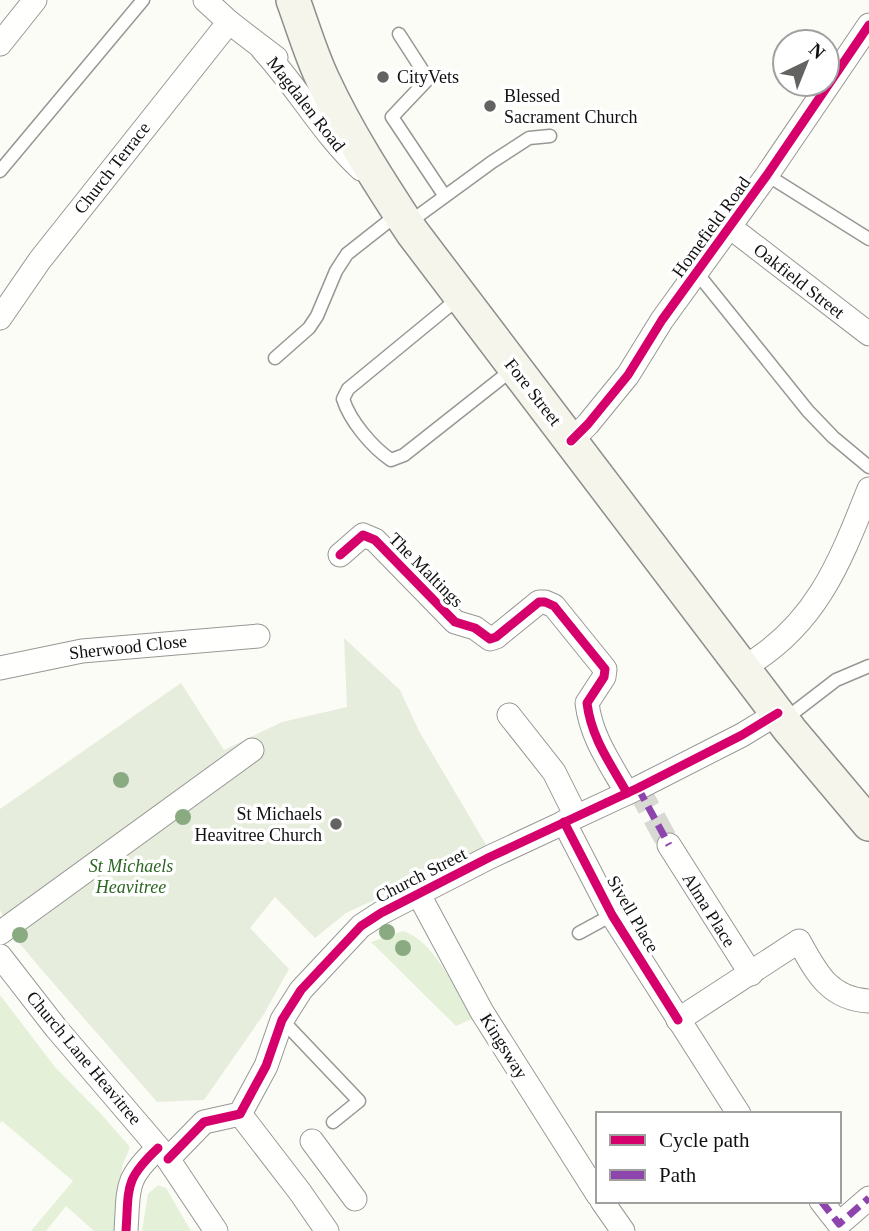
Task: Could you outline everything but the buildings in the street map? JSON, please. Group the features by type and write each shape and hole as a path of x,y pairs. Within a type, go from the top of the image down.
{"main road":[{"name":"Fore Street","path":"293,0 321,79 380,186 514,368 781,716 869,824"}],"street":[{"path":"0,44 35,0"},
{"name":"Magdalen Road","path":"205,0 263,50 299,73 321,79"},
{"name":"Church Terrace","path":"0,318 40,260 229,22"},
{"name":"Homefield Road","path":"571,441 628,375 662,320 767,175 869,24"},
{"name":"Magdalen Road","path":"263,50 288,78 344,153 380,186"},
{"name":"Oakfield Street","path":"730,227 869,334"},
{"path":"744,667 769,652 822,592 840,562 869,489"},
{"name":"The Maltings","path":"340,555 363,535 374,540 455,621 475,628 489,639 496,637 539,602 545,601 554,606 605,670 604,677 587,703 589,721 594,736 632,790"},
{"name":"Sherwood Close","path":"0,668 82,651 258,636"},
{"path":"509,715 554,772 570,819"},
{"name":"Church Street","path":"240,1114 265,1066 282,1020 307,983 361,926 418,893 781,716"},
{"path":"0,933 252,750"},
{"name":"Sivell Place","path":"570,819 612,915 738,1112"},
{"name":"Alma Place","path":"669,845 746,977"},
{"name":"Kingsway","path":"418,893 482,1012 596,1192"},
{"path":"678,1020 799,941 823,982 842,995 858,1001 869,1001"},
{"name":"Church Lane Heavitree","path":"0,956 56,1028 163,1154 216,1231"},
{"path":"126,1231 129,1184 139,1166 163,1154 204,1122 240,1114 327,1231"},
{"path":"312,1141 355,1199"},
{"path":"300,1192 331,1168"},
{"path":"823,1203 839,1224 869,1198"},
{"path":"603,1203 623,1231"}],"lane":[{"path":"0,171 143,0"},
{"path":"399,34 428,79 392,117 444,195"},
{"path":"275,358 309,328 336,271 348,254 444,195 529,138 550,136"},
{"path":"767,175 867,234"},
{"path":"697,273 808,411 833,437 869,467"},
{"path":"460,296 348,389 343,399 346,410 380,453 391,460 404,455 514,368"},
{"path":"781,716 836,680 869,666"},
{"path":"579,933 612,915"},
{"path":"282,1020 359,1101 333,1122"}],"green space":[{"name":"St Michaels Heavitree","path":"344,638 400,690 419,731 488,848 346,913 315,938 275,897 250,928 289,969 264,1014 204,1100 157,1102 15,938 0,910 0,809 181,683 224,750 282,722 347,707"},
{"path":"403,931 414,936 434,955 472,1019 456,1026 371,942"},
{"path":"0,995 55,1067 130,1147 122,1167 115,1231 94,1231 66,1206 46,1231 31,1231 73,1181 2,1121 0,1123"},
{"path":"158,1185 166,1188 191,1231 142,1231 148,1194"}],"tunnel":[{"path":"638,788 669,845"}],"marked path":[{"path":"638,788 669,845"},
{"path":"823,1203 839,1224 869,1198"}],"cycle path":[{"path":"571,441 628,375 662,320 767,175 869,25"},
{"path":"340,555 363,535 375,540 455,622 475,628 490,639 539,602 554,606 605,669 604,677 587,703 589,715 602,750 627,793"},
{"path":"168,1159 204,1122 240,1114 266,1066 282,1020 301,990 361,926 490,857 638,788 742,735 778,713"},
{"path":"564,822 612,915 678,1020"},
{"path":"126,1231 130,1185 139,1168 158,1148"}],"place":[{"name":"CityVets","path":"383,77"},
{"name":"Blessed Sacrament Church","path":"490,106"},
{"name":"St Michaels Heavitree Church","path":"336,824"}]}
